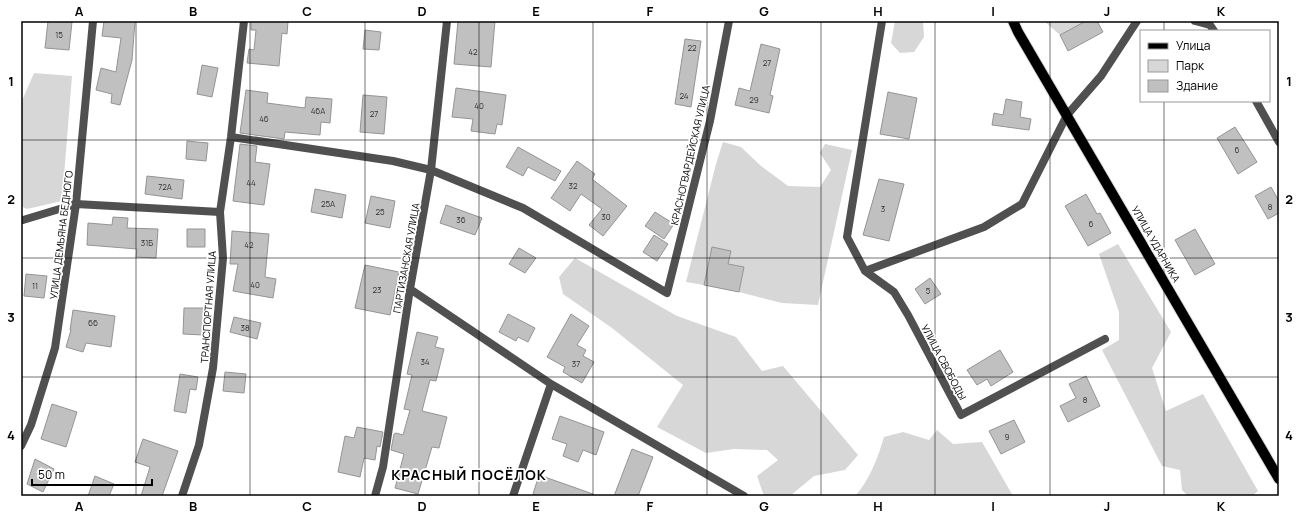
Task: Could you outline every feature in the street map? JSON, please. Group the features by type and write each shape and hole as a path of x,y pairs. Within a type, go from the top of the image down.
{"main road":[{"name":"УЛИЦА УДАРНИКА","path":"1013,21 1279,479"}],"street":[{"name":"УЛИЦА ДЕМЬЯНА БЕДНОГО","path":"21,446 31,425 55,348 76,204 93,21"},
{"name":"ТРАНСПОРТНАЯ УЛИЦА","path":"182,496 199,445 213,368 223,258 220,212 231,137 244,21"},
{"name":"ПАРТИЗАНСКАЯ УЛИЦА","path":"375,496 383,467 410,289 431,170 447,21"},
{"name":"КРАСНОГВАРДЕЙСКАЯ УЛИЦА","path":"431,170 523,208 667,292 710,121 729,21"},
{"name":"УЛИЦА СВОБОДЫ","path":"882,21 847,237 865,271 894,292 908,315 961,415 1105,339"},
{"path":"865,271 984,227 1022,204 1067,115 1100,76 1137,21"},
{"path":"1195,21 1210,25 1213,30"},
{"path":"1257,102 1279,142"},
{"path":"231,137 393,161 431,170"},
{"path":"21,220 76,204 220,212"},
{"path":"410,289 551,384 744,496"},
{"path":"513,496 551,384"}],"green space":[{"path":"895,21 923,21 924,37 914,52 900,53 891,43"},
{"path":"1044,21 1086,21 1060,35"},
{"path":"34,73 72,76 62,201 27,209 21,206 21,103"},
{"path":"723,142 741,147 761,166 788,186 820,187 831,170 820,153 825,144 852,150 818,305 782,303 739,292 744,267 728,264 731,251 704,285 686,282"},
{"path":"1118,244 1171,332 1152,368 1166,411 1203,394 1258,491 1252,496 1188,496 1182,490 1180,470 1162,466 1102,350 1119,340 1119,312 1099,254"},
{"path":"575,258 677,316 736,337 762,371 783,366 858,455 845,470 814,476 790,496 764,496 757,476 778,460 767,450 734,449 706,453 657,427 683,385 612,328 563,294 559,277"},
{"path":"937,430 953,444 982,442 1013,496 855,496 869,476 884,437 903,432 929,440"}],"building":[{"path":"48,21 72,22 69,50 45,48"},
{"path":"104,21 135,21 132,60 120,105 111,103 112,94 96,90 101,68 116,72 121,38 102,36"},
{"path":"251,21 288,21 287,34 282,33 279,66 247,63 249,49 254,50 256,30 251,30"},
{"path":"458,21 495,21 491,67 454,64"},
{"path":"1086,21 1097,21 1103,32 1068,51 1060,35"},
{"path":"365,30 381,32 379,50 363,49"},
{"path":"685,39 701,41 691,107 675,104"},
{"path":"761,44 780,49 770,95 773,96 769,113 735,105 739,88 750,91"},
{"path":"202,65 218,68 212,97 197,94"},
{"path":"456,88 506,95 502,125 497,124 495,134 471,131 473,119 452,117"},
{"path":"246,90 268,93 267,103 305,108 306,97 332,99 330,123 321,122 320,135 285,132 284,139 240,133"},
{"path":"888,92 917,98 909,139 880,134"},
{"path":"363,95 387,97 384,134 360,132"},
{"path":"1006,99 1022,102 1020,117 1031,119 1029,130 992,125 994,113 1003,115"},
{"path":"1235,127 1257,162 1238,174 1217,138"},
{"path":"187,141 208,143 206,161 186,159"},
{"path":"240,144 257,146 255,162 270,164 264,205 233,201"},
{"path":"518,147 561,171 555,181 528,167 523,176 506,167"},
{"path":"577,161 595,174 592,179 627,206 603,236 589,225 602,209 581,194 570,211 551,198"},
{"path":"147,176 184,180 182,199 145,194"},
{"path":"879,179 904,184 889,241 863,235"},
{"path":"1271,187 1279,201 1279,213 1268,219 1255,196"},
{"path":"315,189 346,195 342,218 311,212"},
{"path":"1086,194 1097,214 1100,213 1111,233 1088,246 1065,206"},
{"path":"371,196 395,201 390,228 365,223"},
{"path":"446,205 482,218 475,235 440,223"},
{"path":"655,212 674,224 664,239 645,226"},
{"path":"113,217 128,218 127,228 158,229 156,258 136,257 137,249 87,245 88,223 112,225"},
{"path":"187,229 205,229 205,247 187,247"},
{"path":"1195,229 1215,264 1195,275 1175,240"},
{"path":"232,231 269,234 265,277 276,279 273,298 233,291 238,264 230,264"},
{"path":"654,235 668,244 657,261 643,252"},
{"path":"712,247 731,251 728,264 744,267 739,292 704,285"},
{"path":"519,248 536,258 525,273 509,264"},
{"path":"365,265 399,272 390,315 355,308"},
{"path":"26,274 47,276 44,298 24,296"},
{"path":"930,278 941,294 925,304 915,289"},
{"path":"184,308 204,308 203,335 183,334"},
{"path":"73,310 115,316 111,347 86,343 83,352 66,347 71,330"},
{"path":"508,314 535,328 528,342 518,337 516,341 499,332"},
{"path":"571,314 589,326 577,345 586,350 583,356 594,362 582,383 563,372 565,367 547,357"},
{"path":"234,317 261,323 257,339 230,332"},
{"path":"417,332 438,337 435,347 444,349 436,381 430,380 422,411 447,417 439,448 432,447 418,494 395,488 404,454 391,450 394,434 396,433 403,435 410,410 404,409 412,375 407,374"},
{"path":"1000,350 1013,372 991,386 987,379 977,385 967,370"},
{"path":"225,372 246,374 244,393 223,391"},
{"path":"180,374 198,377 196,390 190,389 186,413 174,411"},
{"path":"1086,376 1100,406 1068,422 1060,406 1076,398 1069,384"},
{"path":"52,404 77,412 66,447 41,439"},
{"path":"560,416 604,432 596,455 583,450 578,462 563,456 567,444 552,439"},
{"path":"1014,420 1025,442 1001,454 989,431"},
{"path":"357,427 383,432 380,447 377,446 375,460 364,458 360,477 338,472 345,436 354,438"},
{"path":"143,439 178,451 162,496 141,496 150,467 135,462"},
{"path":"632,449 653,457 638,496 614,496"},
{"path":"35,459 54,469 43,492 27,484"},
{"path":"539,475 593,494 593,496 540,496 533,494"},
{"path":"95,476 114,484 109,496 88,496"}],"district":[{"name":"КРАСНЫЙ ПОСЁЛОК","path":"469,475"}]}
